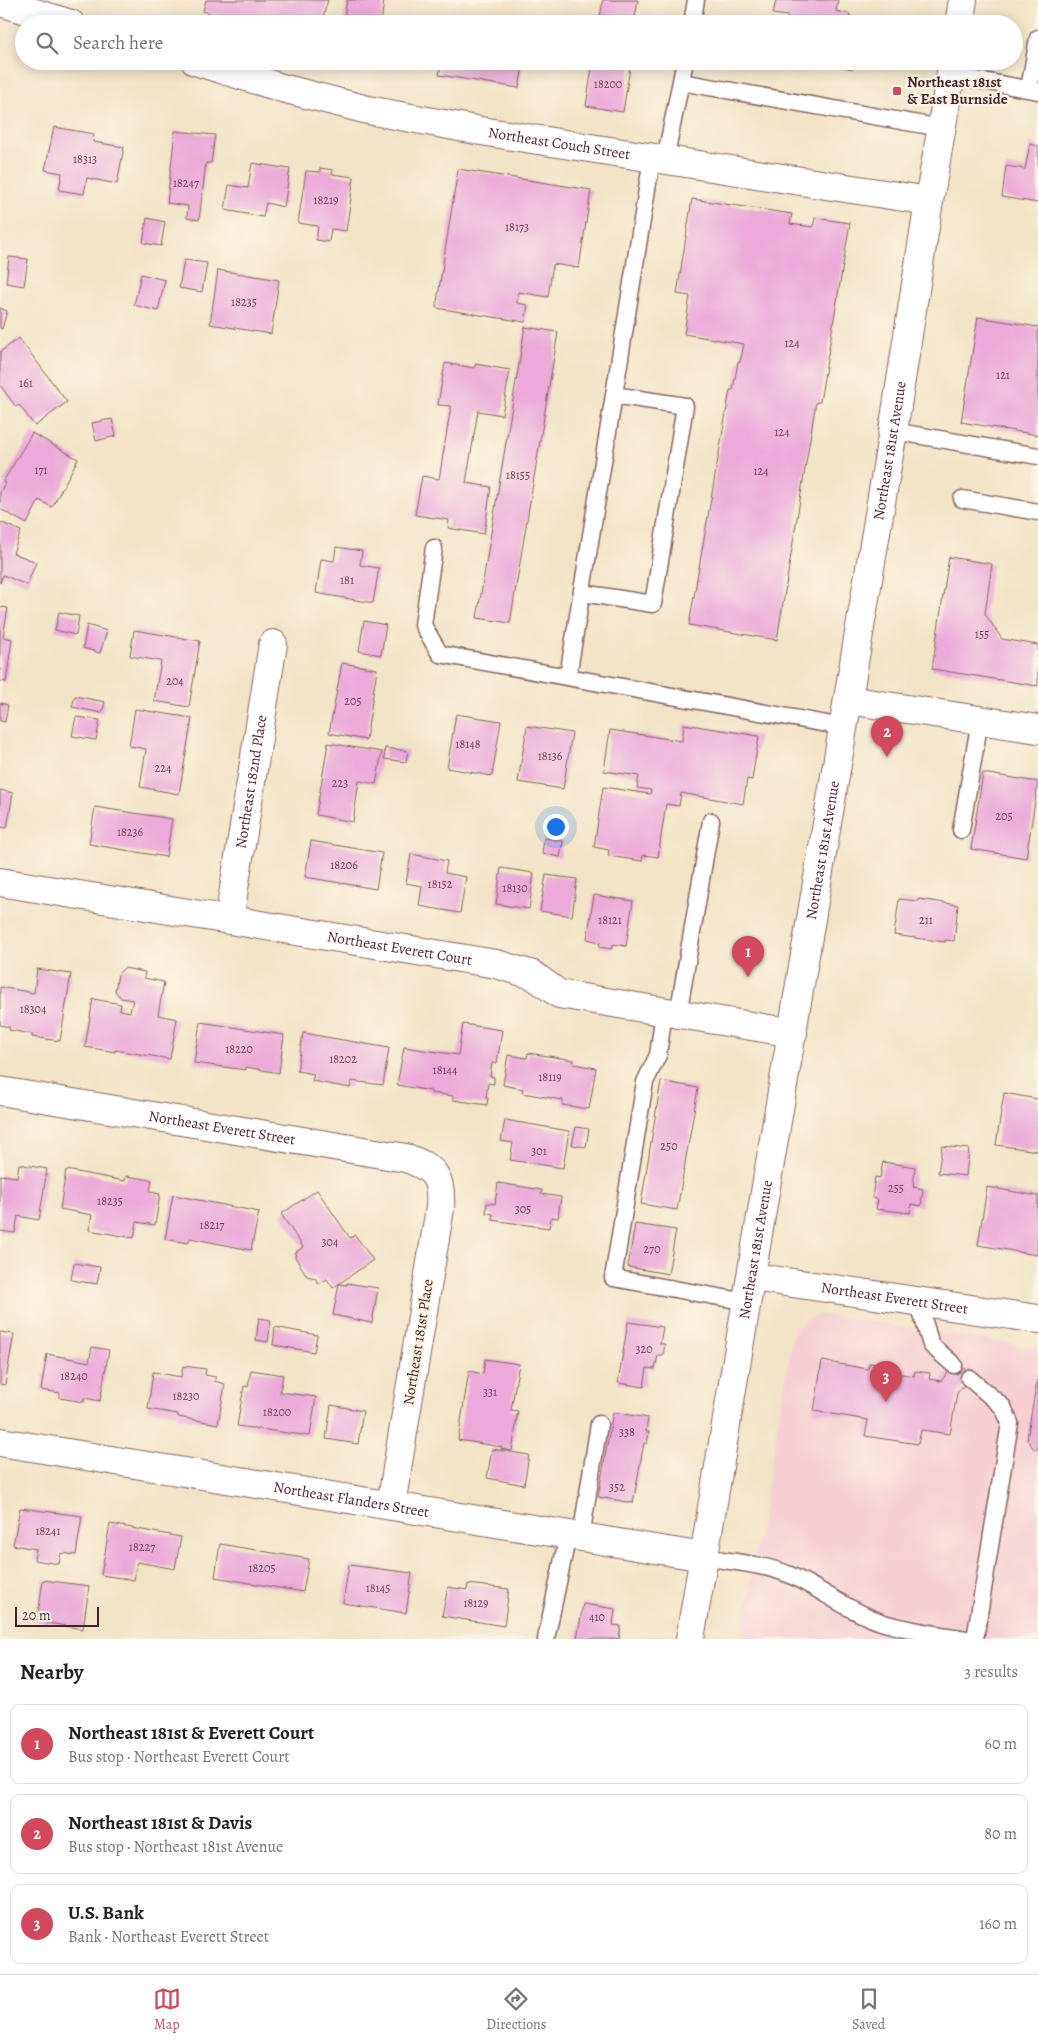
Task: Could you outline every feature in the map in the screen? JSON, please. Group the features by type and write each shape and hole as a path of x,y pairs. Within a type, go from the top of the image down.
{"street":[{"path":"960,15 963,0"},
{"path":"0,2 42,15"},
{"name":"Northeast Couch Street","path":"224,70 282,88 368,110 481,131 929,201"},
{"name":"Northeast 181st Avenue","path":"690,1639 894,431 951,70"},
{"name":"Northeast 182nd Place","path":"229,920 273,644"},
{"path":"848,700 1038,729"},
{"name":"Northeast Everett Court","path":"0,882 496,964 533,975 560,994 792,1033"},
{"name":"Northeast Everett Street","path":"0,1091 406,1158 424,1164 438,1179"},
{"name":"Northeast 181st Place","path":"391,1505 440,1208 441,1191 438,1179"},
{"name":"Northeast Everett Street","path":"749,1289 918,1302 1038,1319"},
{"name":"Northeast Flanders Street","path":"0,1442 704,1557"}],"lane":[{"path":"694,15 696,0"},
{"path":"958,70 1033,90 1038,38"},
{"path":"568,676 644,210 683,70"},
{"path":"681,82 941,128"},
{"path":"582,593 653,604 678,453 685,406 614,395"},
{"path":"894,431 1038,456"},
{"path":"962,499 1038,512"},
{"path":"434,548 422,625 440,654 843,726"},
{"path":"960,830 980,720"},
{"path":"711,820 671,1014 658,1055 645,1082 613,1278 749,1289"},
{"path":"918,1302 931,1344 954,1365"},
{"path":"969,1378 1003,1407 1010,1423 975,1639"},
{"path":"546,1639 575,1536 599,1424"},
{"path":"704,1557 767,1568 787,1574 808,1583 861,1614 881,1622 967,1639"}],"shaded area":[{"path":"820,1314 1038,1348 1038,1639 741,1639 793,1336 798,1327 807,1319"}],"building":[{"path":"206,0 328,0 324,15 216,15 203,11"},
{"path":"347,0 384,0 382,15 344,15"},
{"path":"603,0 638,0 636,15 600,15"},
{"path":"776,0 838,0 836,11 850,14 780,15 773,14"},
{"path":"440,70 522,70 519,88 439,75"},
{"path":"592,70 630,70 623,112 586,106"},
{"path":"54,127 94,134 93,142 124,147 117,184 87,178 84,194 59,190 62,173 45,170"},
{"path":"175,131 215,135 211,163 206,163 199,220 187,218 188,206 167,203"},
{"path":"1030,144 1038,146 1038,203 1002,197 1006,166 1025,169"},
{"path":"252,163 290,169 284,207 266,203 263,217 225,210 229,185 248,188"},
{"path":"320,168 333,170 332,174 354,177 346,231 331,229 329,242 316,240 318,226 298,223 306,171 320,172"},
{"path":"458,169 591,190 579,268 553,264 548,297 518,292 517,303 528,305 525,322 436,308"},
{"path":"692,199 792,214 790,224 813,227 815,218 850,223 820,402 816,402 777,640 689,625 730,390 733,390 738,362 740,362 744,344 684,334 690,296 677,294"},
{"path":"147,218 165,222 161,246 143,243"},
{"path":"9,257 28,259 24,286 6,283"},
{"path":"184,260 207,263 202,292 179,288"},
{"path":"218,270 279,280 271,334 210,324"},
{"path":"141,274 165,280 158,311 134,305"},
{"path":"0,308 7,311 2,329 0,328"},
{"path":"978,317 1038,327 1038,435 961,422"},
{"path":"525,327 558,332 510,623 477,618"},
{"path":"19,338 67,402 35,426 19,405 16,407 0,385 0,352"},
{"path":"445,363 475,368 475,364 510,370 502,415 478,411 466,483 491,487 484,534 448,528 449,520 415,515 422,476 439,479 451,406 438,405"},
{"path":"112,419 116,436 96,441 92,423"},
{"path":"32,433 78,459 52,507 39,500 27,524 0,509 0,492 5,483 3,482"},
{"path":"0,522 21,531 13,553 36,562 27,585 3,575 0,583"},
{"path":"336,547 362,551 360,565 379,568 373,603 316,593 321,559 334,561"},
{"path":"949,557 992,564 985,614 1002,639 1038,645 1038,686 932,669"},
{"path":"0,607 8,608 3,637 12,639 6,682 0,681"},
{"path":"59,612 79,616 76,635 55,630"},
{"path":"364,621 386,625 381,655 359,651"},
{"path":"87,625 107,631 100,653 83,648"},
{"path":"134,630 200,641 189,707 154,701 161,661 130,656"},
{"path":"342,663 377,669 366,740 329,733"},
{"path":"75,696 105,702 102,713 72,707"},
{"path":"0,703 8,705 5,722 0,721"},
{"path":"135,709 192,718 179,794 140,787 146,749 129,746"},
{"path":"456,714 501,721 492,776 447,768"},
{"path":"76,717 100,720 96,740 72,736"},
{"path":"684,724 759,736 752,780 747,779 743,804 681,793 679,806 666,804 658,857 643,855 642,861 608,856 609,850 594,847 603,787 650,794 651,790 637,788 639,776 604,771 610,730 682,741"},
{"path":"527,726 572,733 563,789 518,782"},
{"path":"328,743 382,752 376,784 359,781 353,822 316,815"},
{"path":"385,748 408,751 406,762 384,759"},
{"path":"983,773 1038,782 1026,858 971,849"},
{"path":"0,790 13,793 7,828 0,827"},
{"path":"95,807 172,819 166,857 89,844"},
{"path":"544,838 563,841 560,857 542,854"},
{"path":"311,841 382,853 376,889 305,877"},
{"path":"411,854 447,861 445,873 466,877 460,913 419,906 422,886 406,883"},
{"path":"501,868 534,873 529,909 496,904"},
{"path":"546,875 577,879 572,916 540,911"},
{"path":"594,895 633,901 626,946 613,944 612,949 599,947 600,942 587,939"},
{"path":"899,899 918,901 919,899 958,905 954,941 945,940 945,942 894,935"},
{"path":"124,968 145,972 144,978 164,982 158,1015 177,1019 170,1059 85,1047 93,999 121,1004 120,1010 130,1012 133,1000 121,998 115,991 118,974"},
{"path":"37,969 71,974 60,1041 32,1037 32,1034 9,1030 10,1027 0,1025 0,987 34,993"},
{"path":"200,1022 284,1035 279,1073 246,1067 246,1070 194,1063"},
{"path":"463,1024 502,1030 497,1063 492,1063 490,1076 494,1077 494,1084 488,1083 487,1105 453,1100 453,1096 397,1085 404,1047 458,1055"},
{"path":"303,1033 389,1048 383,1085 352,1081 350,1088 312,1081 314,1074 297,1071"},
{"path":"528,1053 574,1060 573,1064 596,1068 589,1109 562,1105 563,1100 522,1093 523,1089 503,1085 508,1055 527,1058"},
{"path":"661,1081 698,1088 677,1210 641,1204"},
{"path":"1004,1093 1038,1099 1038,1151 996,1145"},
{"path":"505,1120 569,1131 563,1168 510,1160 513,1143 501,1141"},
{"path":"576,1127 589,1129 586,1147 572,1145"},
{"path":"942,1146 969,1149 966,1176 938,1173"},
{"path":"883,1162 915,1167 913,1187 923,1189 921,1206 911,1204 910,1213 876,1209 878,1199 872,1198 875,1177 880,1178"},
{"path":"19,1164 47,1169 39,1220 18,1216 15,1233 0,1231 0,1175 17,1177"},
{"path":"66,1170 125,1181 126,1176 152,1180 150,1192 160,1194 155,1225 137,1222 134,1238 89,1230 92,1215 60,1209"},
{"path":"498,1183 542,1190 541,1194 561,1197 558,1218 551,1217 549,1228 492,1220 493,1214 486,1213 487,1203 495,1204"},
{"path":"987,1187 1038,1196 1037,1255 978,1245"},
{"path":"317,1190 350,1238 355,1235 373,1260 333,1288 327,1279 319,1284 315,1278 307,1276 295,1257 296,1252 303,1247 281,1214"},
{"path":"173,1195 259,1212 251,1250 190,1238 188,1243 165,1239"},
{"path":"635,1224 676,1230 668,1274 628,1267"},
{"path":"74,1263 100,1267 97,1284 71,1280"},
{"path":"347,1283 378,1288 372,1323 333,1315 339,1284 347,1285"},
{"path":"259,1318 271,1320 268,1342 256,1340"},
{"path":"628,1322 663,1327 660,1344 665,1344 663,1355 658,1355 655,1369 647,1368 644,1387 618,1383"},
{"path":"275,1327 317,1335 314,1352 273,1345"},
{"path":"0,1332 14,1334 5,1385 0,1384"},
{"path":"92,1347 109,1350 100,1401 84,1398 84,1402 60,1398 60,1393 41,1390 47,1354 89,1362"},
{"path":"485,1359 519,1364 511,1410 518,1411 512,1451 501,1449 502,1447 458,1440 469,1371 483,1374"},
{"path":"822,1361 868,1369 869,1363 884,1365 884,1371 914,1376 915,1371 930,1373 929,1379 941,1381 956,1362 972,1375 957,1393 950,1434 921,1430 918,1444 865,1436 868,1420 814,1411"},
{"path":"183,1366 206,1369 205,1375 216,1377 214,1381 225,1384 218,1424 178,1417 178,1414 148,1409 153,1372 181,1377"},
{"path":"251,1370 283,1375 280,1392 316,1397 310,1436 237,1426 244,1386 248,1387"},
{"path":"1037,1380 1038,1449 1034,1449 1027,1439"},
{"path":"331,1405 363,1411 358,1444 326,1439"},
{"path":"613,1412 648,1418 646,1432 649,1432 647,1444 644,1443 633,1503 598,1497"},
{"path":"492,1449 529,1455 524,1485 487,1478"},
{"path":"20,1508 82,1516 76,1555 61,1553 59,1564 34,1560 36,1549 13,1545"},
{"path":"110,1524 181,1537 175,1569 137,1562 134,1580 101,1575"},
{"path":"220,1544 309,1559 303,1592 215,1577"},
{"path":"349,1565 412,1573 406,1613 343,1603"},
{"path":"43,1580 89,1586 83,1629 37,1621"},
{"path":"468,1584 509,1589 504,1626 442,1616 448,1587 467,1590"},
{"path":"583,1604 615,1609 613,1625 621,1626 619,1639 577,1639"}],"place":[{"name":"Northeast 181st & East Burnside","path":"897,91"},
{"name":"Northeast 181st & Davis","path":"887,757"},
{"name":"Northeast 181st & Everett Court","path":"748,977"},
{"name":"U.S. Bank","path":"886,1402"}]}
